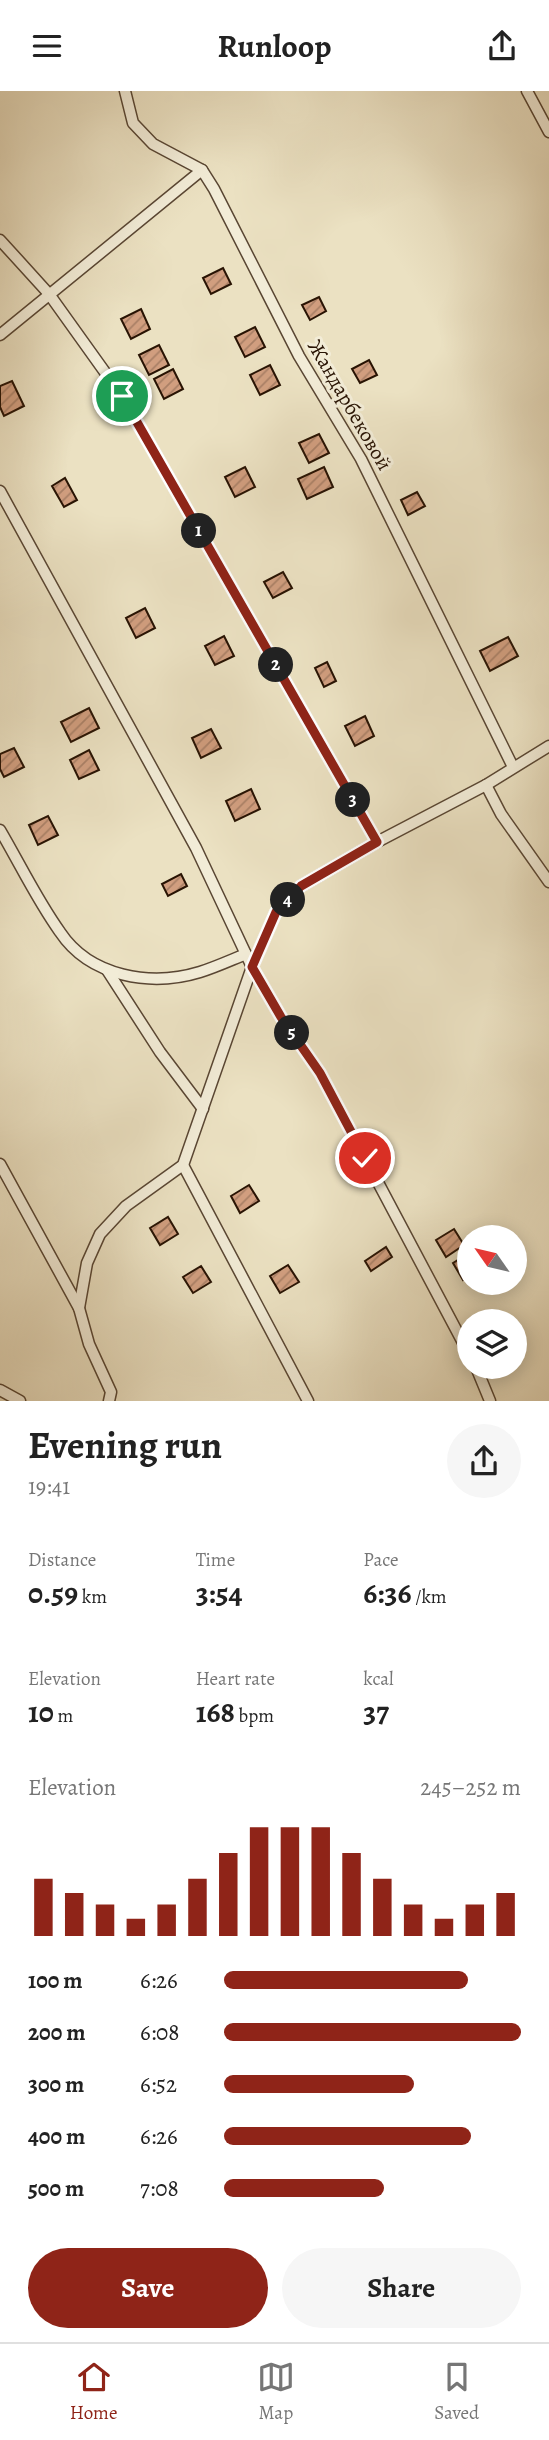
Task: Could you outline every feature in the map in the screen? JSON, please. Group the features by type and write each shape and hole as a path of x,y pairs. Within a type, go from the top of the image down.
{"street":[{"path":"0,335 202,170 153,144 132,123 125,91"},
{"path":"527,91 549,132"},
{"name":"Жандарбековой","path":"202,170 299,356 361,459 513,767"},
{"path":"0,240 49,294 122,396 377,842"},
{"path":"0,491 196,848 252,967 281,1017 320,1073 457,1331"},
{"path":"79,1308 87,1263 100,1234 126,1206 183,1165 252,967 276,912 301,886 377,842 486,785 549,746"},
{"path":"486,785 501,814 549,881"},
{"path":"0,830 61,935 88,960 107,970 119,975 155,978 199,972 246,954"},
{"path":"107,970 160,1052 203,1109"},
{"path":"0,1164 79,1308 89,1344 111,1392 109,1401"},
{"path":"183,1165 308,1401"},
{"path":"481,1379 490,1401"},
{"path":"0,1390 20,1401"}],"building":[{"path":"223,268 231,284 211,294 203,278"},
{"path":"319,297 326,311 310,320 302,305"},
{"path":"141,309 150,329 131,339 121,319"},
{"path":"255,327 265,347 245,357 235,337"},
{"path":"159,345 169,365 149,375 139,355"},
{"path":"369,360 377,375 360,383 352,369"},
{"path":"270,365 280,385 260,395 250,375"},
{"path":"173,369 183,389 164,399 154,379"},
{"path":"12,381 24,406 4,416 0,407 0,386"},
{"path":"319,434 329,453 309,463 299,443"},
{"path":"245,467 255,487 235,497 225,477"},
{"path":"324,467 333,487 307,499 298,479"},
{"path":"65,478 77,500 64,507 52,486"},
{"path":"417,492 425,506 408,515 401,500"},
{"path":"283,572 292,588 273,598 264,582"},
{"path":"145,608 155,628 136,638 126,618"},
{"path":"224,636 234,656 215,665 205,646"},
{"path":"508,637 518,656 490,671 480,651"},
{"path":"327,662 336,681 324,687 315,668"},
{"path":"89,708 99,728 71,742 61,722"},
{"path":"365,716 374,736 355,746 345,726"},
{"path":"211,729 221,748 201,758 192,738"},
{"path":"14,748 24,767 4,777 0,769 0,754"},
{"path":"89,750 99,770 79,779 70,760"},
{"path":"251,789 260,809 235,821 226,801"},
{"path":"48,816 58,835 38,845 29,825"},
{"path":"181,874 187,886 168,896 162,884"},
{"path":"249,1185 259,1201 240,1213 231,1196"},
{"path":"168,1217 178,1234 160,1245 150,1228"},
{"path":"454,1229 457,1234 457,1250 446,1257 436,1240"},
{"path":"386,1247 392,1257 371,1271 365,1261"},
{"path":"288,1265 299,1282 280,1293 270,1276"},
{"path":"201,1266 211,1282 193,1293 183,1277"}],"route":[{"path":"122,396 377,842 301,886 276,912 252,967 281,1017 320,1073 365,1158"}]}
